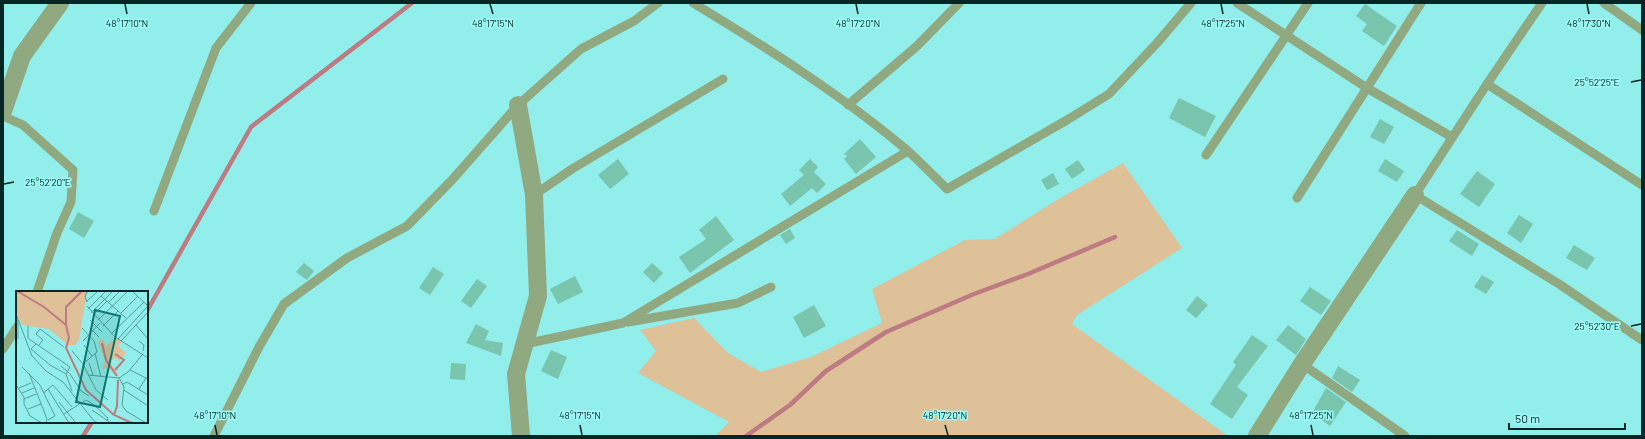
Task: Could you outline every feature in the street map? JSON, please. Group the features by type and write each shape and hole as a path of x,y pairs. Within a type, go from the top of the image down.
{"street":[{"path":"3,111 8,81 22,56 60,3"},
{"path":"518,105 534,195 538,296 516,374 521,436"},
{"path":"1257,436 1302,364 1416,195"}],"lane":[{"path":"154,211 216,48 250,3"},
{"path":"214,436 259,347 284,304 347,258 407,226 452,180 518,105 581,49 634,21 658,3"},
{"path":"693,3 750,37 848,105 908,151 947,188 1109,94 1157,43 1191,3"},
{"path":"848,105 917,46 959,3"},
{"path":"1237,3 1367,88 1452,137"},
{"path":"1206,155 1308,3"},
{"path":"1297,198 1421,3"},
{"path":"1542,3 1452,137 1416,195 1559,284 1642,340"},
{"path":"1604,3 1642,30"},
{"path":"534,195 572,169 723,79"},
{"path":"1487,84 1642,185"},
{"path":"3,116 23,124 73,170 71,202 57,233 37,291"},
{"path":"623,323 908,151"},
{"path":"525,344 623,323 738,303 771,287"},
{"path":"3,348 16,328"},
{"path":"1302,364 1405,436"}],"shaded area":[{"path":"1123,163 1182,248 1077,315 1072,324 1228,436 715,436 729,422 638,373 656,351 640,330 694,318 728,353 761,372 811,357 882,323 872,289 965,240 995,239 1060,198"}],"building":[{"path":"1365,4 1397,26 1384,46 1362,31 1367,24 1356,16"},
{"path":"1179,98 1216,116 1205,137 1169,118"},
{"path":"1380,119 1394,127 1384,144 1370,137"},
{"path":"860,139 876,157 856,174 844,159 847,156 844,154"},
{"path":"618,159 629,174 610,189 598,175"},
{"path":"810,159 818,167 814,172 826,184 817,193 812,188 790,206 781,194 804,175 799,170"},
{"path":"1385,159 1404,171 1397,182 1378,171"},
{"path":"1078,160 1085,170 1072,179 1065,169"},
{"path":"1477,171 1495,184 1479,207 1460,194"},
{"path":"1053,173 1059,184 1047,190 1041,180"},
{"path":"78,212 94,221 84,238 69,229"},
{"path":"1519,215 1533,224 1521,243 1507,233"},
{"path":"716,216 734,240 690,273 679,257 706,239 699,230"},
{"path":"790,229 795,238 786,244 780,235"},
{"path":"1457,230 1479,244 1472,256 1449,241"},
{"path":"1574,245 1595,258 1587,270 1566,258"},
{"path":"304,263 314,271 307,280 296,272"},
{"path":"652,263 663,273 654,283 643,272"},
{"path":"433,267 444,274 430,295 419,288"},
{"path":"1482,275 1494,282 1486,294 1474,287"},
{"path":"575,276 583,292 558,304 550,289"},
{"path":"477,279 487,286 471,308 461,301"},
{"path":"1310,287 1331,301 1321,315 1300,301"},
{"path":"1197,296 1208,305 1196,318 1186,310"},
{"path":"814,305 826,326 804,338 793,317"},
{"path":"476,324 489,331 485,340 503,343 501,356 466,343"},
{"path":"1288,325 1306,339 1296,355 1276,340"},
{"path":"1252,335 1268,346 1237,387 1248,395 1232,419 1210,404 1236,365 1233,362"},
{"path":"551,350 567,357 558,379 541,371"},
{"path":"451,363 466,364 465,380 450,379"},
{"path":"1338,366 1360,380 1352,392 1332,378"},
{"path":"1326,388 1346,402 1330,426 1312,413"}],"waterway":[{"path":"148,309 251,127 412,3"},
{"path":"746,436 790,405 826,371 886,332 974,294 1028,274 1115,237"},
{"path":"83,436 91,423"}]}
